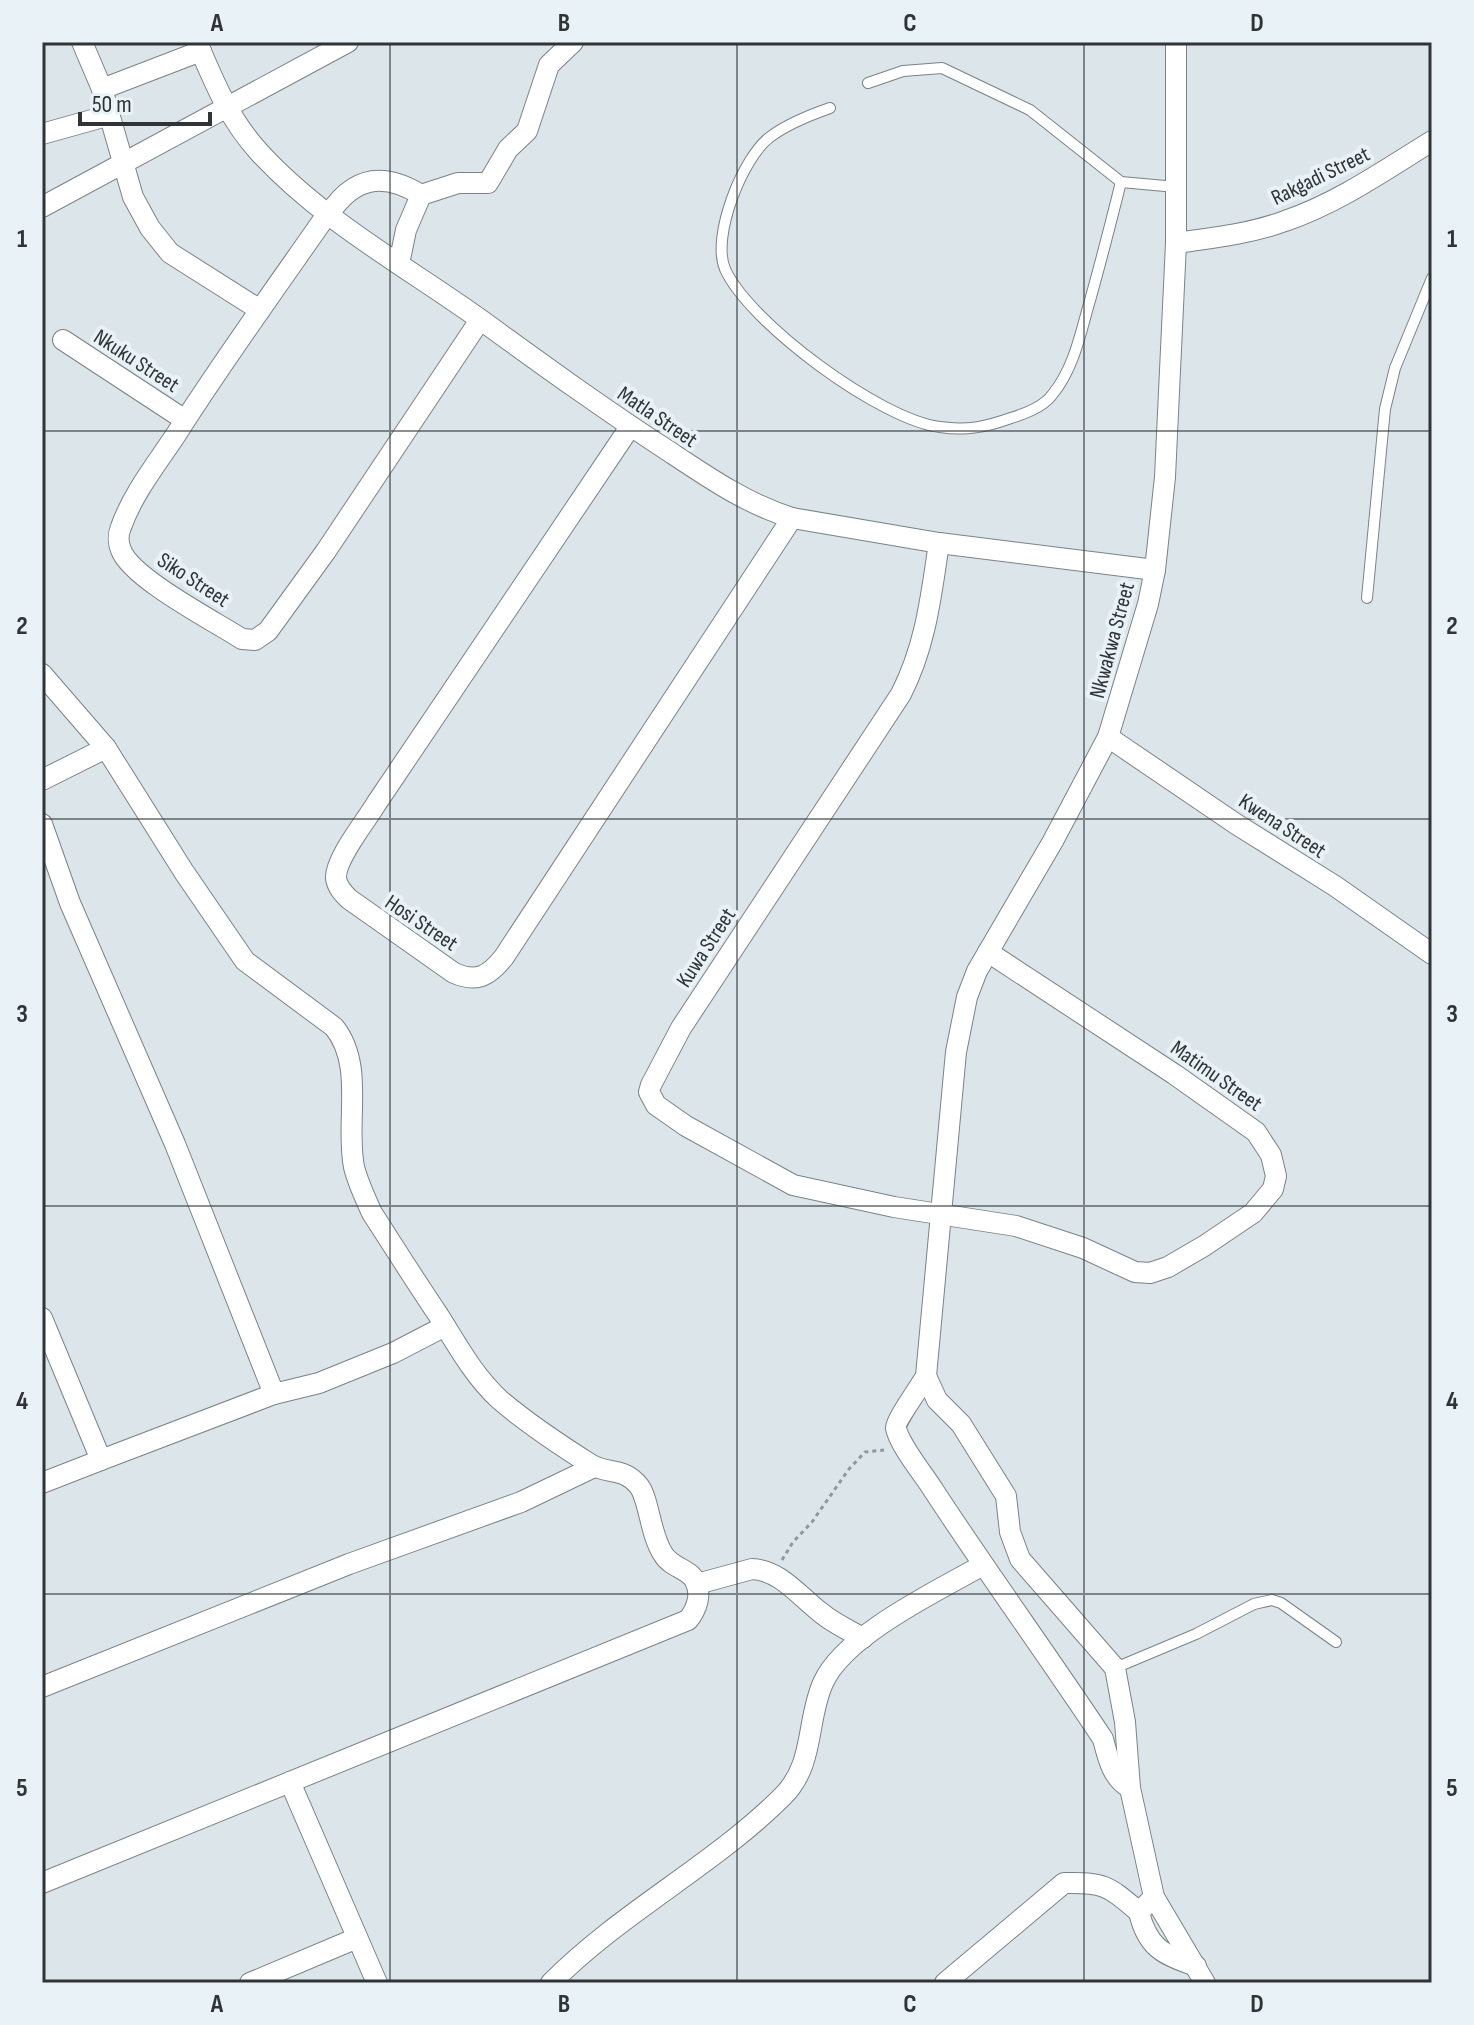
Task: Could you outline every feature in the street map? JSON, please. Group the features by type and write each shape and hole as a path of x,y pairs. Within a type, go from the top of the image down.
{"street":[{"path":"82,42 102,89 133,197 150,228 170,253 260,310"},
{"path":"42,207 348,42"},
{"path":"399,264 406,230 421,195 458,183 488,183 508,149 527,131 549,65 573,42"},
{"name":"Nkwakwa Street","path":"926,1376 960,1026 967,997 988,952 1053,841 1108,737 1148,604 1155,570 1165,477 1176,243 1176,42"},
{"path":"102,89 199,46"},
{"name":"Matla Street","path":"199,46 237,127 261,154 328,213 630,427 730,491 792,518 939,543 1155,570"},
{"path":"42,134 110,115"},
{"name":"Rakgadi Street","path":"1176,243 1284,222 1362,184 1432,141"},
{"name":"Siko Street","path":"421,195 402,184 388,180 372,181 349,191 328,213 144,483 122,525 120,549 134,569 157,585 242,639 255,640 282,615 480,320"},
{"name":"Nkuku Street","path":"63,340 185,420"},
{"name":"Hosi Street","path":"630,427 376,804 337,867 336,880 349,899 454,973 473,979 483,977 504,957 792,518"},
{"name":"Kuwa Street","path":"939,543 927,624 916,665 901,694 681,1028 659,1066 649,1092 651,1099 662,1110 793,1185 940,1214"},
{"path":"42,674 106,748 184,872 245,961 334,1027 341,1037 349,1055 354,1165 361,1190 372,1213 481,1380 501,1400 594,1467 621,1471 636,1482 642,1491 655,1540 664,1557 693,1577 697,1584 696,1611 688,1620 42,1883"},
{"name":"Kwena Street","path":"1108,737 1236,824 1335,886 1432,954"},
{"path":"42,780 106,748"},
{"path":"42,824 70,903 175,1144 274,1394"},
{"name":"Matimu Street","path":"940,1214 1035,1231 1083,1248 1119,1267 1150,1273 1168,1267 1253,1213 1273,1189 1276,1176 1271,1155 1256,1132 1174,1074 988,952"},
{"path":"42,1318 101,1460"},
{"path":"42,1483 274,1394 331,1378 393,1353 445,1326"},
{"path":"926,1376 918,1393 897,1421 899,1436 1103,1739 1111,1767 1122,1784 1130,1788"},
{"path":"926,1376 937,1400 961,1424 1006,1496 1010,1532 1020,1559 1115,1668 1125,1722 1130,1788 1154,1897 1200,1974"},
{"path":"42,1687 349,1564 521,1502 594,1467"},
{"path":"697,1584 752,1569 773,1574 821,1613 863,1638"},
{"path":"551,1983 612,1931 762,1816 786,1793 801,1772 823,1682 836,1663 863,1638 900,1613 987,1571"},
{"path":"290,1782 377,1983"},
{"path":"945,1983 1064,1883 1081,1881 1111,1887 1139,1912 1143,1931 1163,1953 1200,1974"},
{"path":"1139,1912 1154,1897"},
{"path":"250,1983 357,1938"}],"lane":[{"path":"868,83 903,71 942,68 1030,110 1121,182 1176,187"},
{"path":"830,108 808,116 769,138 746,166 730,200 723,238 724,267 745,299 804,354 866,399 905,417 937,427 978,429 1022,415 1052,397 1073,358 1121,182"},
{"path":"1367,598 1385,409 1395,368 1432,278"},
{"path":"1115,1668 1196,1634 1254,1604 1272,1600 1281,1603 1336,1642"}],"path":[{"path":"773,1574 793,1542 865,1452 907,1450"}]}
